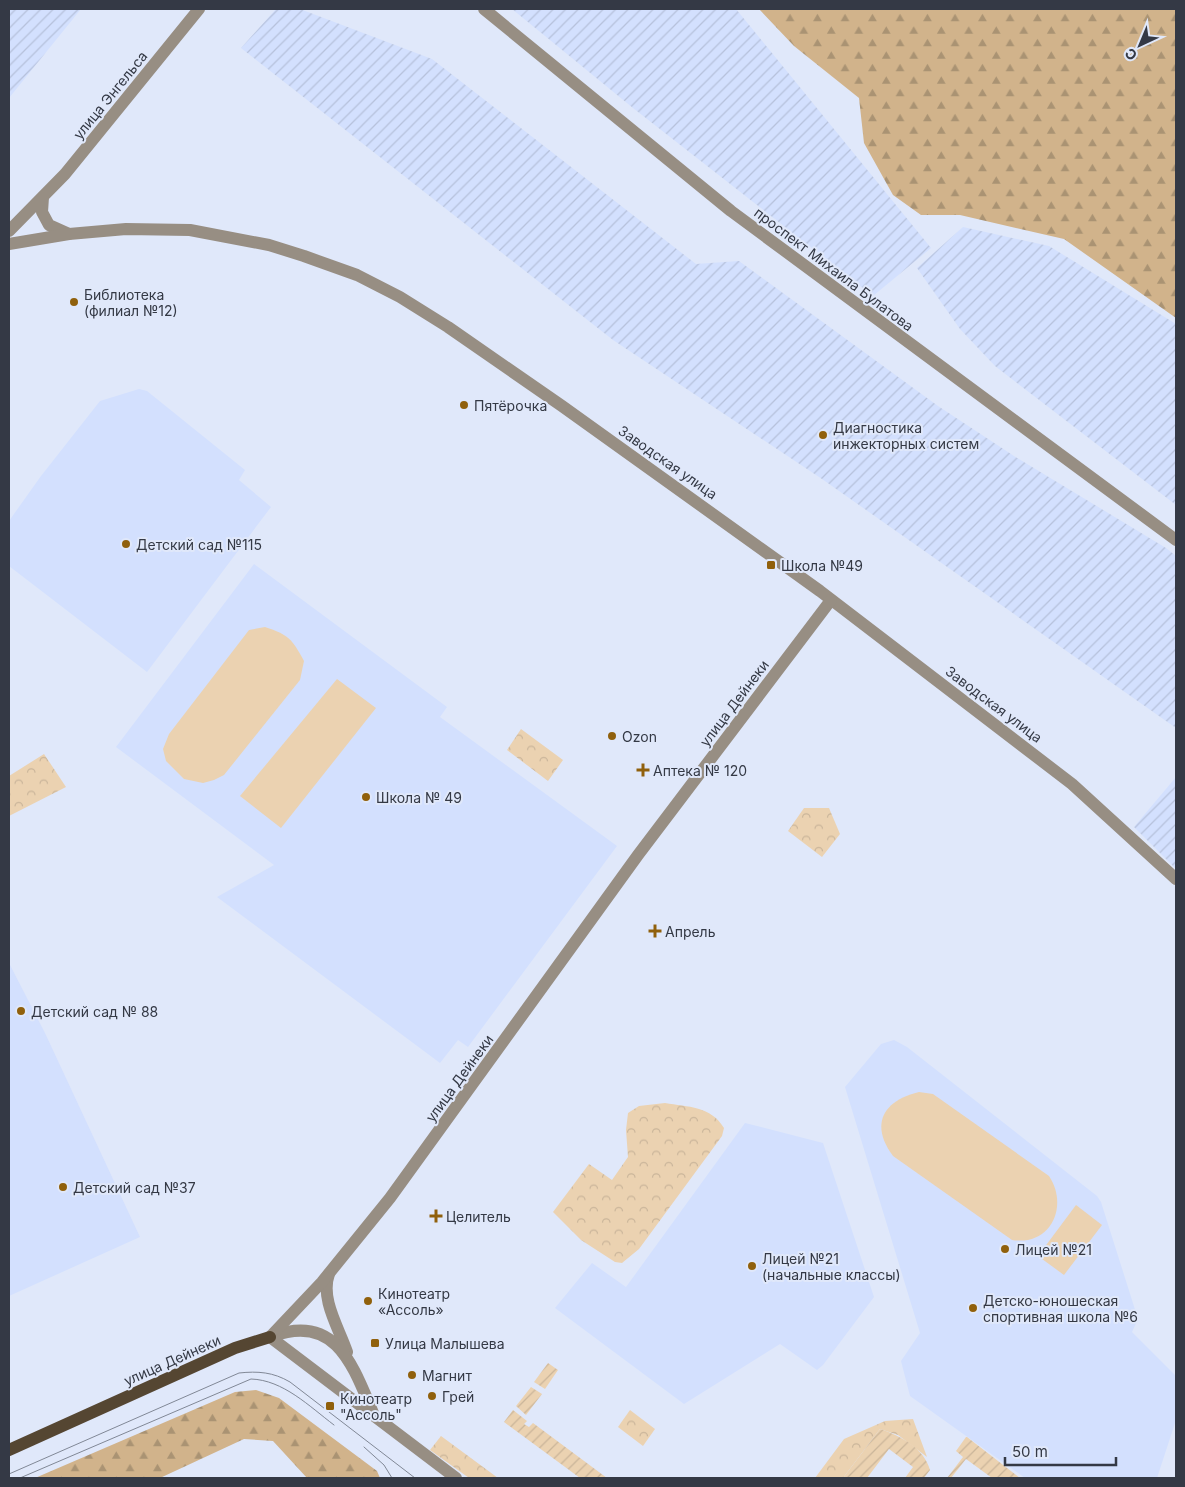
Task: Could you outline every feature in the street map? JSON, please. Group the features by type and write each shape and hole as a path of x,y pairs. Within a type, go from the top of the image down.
{"main road":[{"name":"улица Дейнеки","path":"9,1450 235,1348 270,1337"}],"street":[{"name":"улица Энгельса","path":"42,197 84,151 198,9"},
{"name":"проспект Михаила Булатова","path":"484,9 731,211 1176,540"},
{"path":"9,231 42,197"},
{"path":"42,197 42,212 48,225 69,234"},
{"name":"Заводская улица","path":"9,244 69,234 126,230 190,230 269,245 356,275 400,297 478,348 703,506 831,600 1072,784 1176,879"},
{"name":"улица Дейнеки","path":"270,1337 326,1278 402,1182 638,856 831,600"},
{"path":"326,1278 326,1294 373,1413"},
{"path":"270,1337 290,1330 310,1330 328,1338 344,1351 354,1368"},
{"path":"270,1337 373,1413 456,1478"}],"shaded area":[{"path":"9,9 81,9 9,98"},
{"path":"276,9 300,9 432,59 696,264 739,261 938,406 1014,456 1166,548 1176,556 1176,728 822,479 613,340 241,48"},
{"path":"512,9 736,9 931,248 873,296 633,108"},
{"path":"963,227 1049,246 1176,324 1176,505 995,366 960,329 917,268"},
{"name":"Детский сад №115","path":"139,389 147,391 245,470 239,480 271,507 147,672 9,566 9,521 41,476 100,401"},
{"name":"Школа № 49","path":"254,564 447,707 440,717 617,846 468,1047 458,1040 440,1063 217,897 274,865 116,747"},
{"path":"1176,777 1176,869 1134,827"},
{"name":"Детский сад №37","path":"9,963 45,1033 140,1237 9,1296"},
{"name":"Лицей №21","path":"894,1040 907,1047 1097,1196 1101,1202 1138,1319 1132,1332 1176,1376 1176,1420 1157,1478 1025,1478 910,1396 901,1361 920,1333 845,1087 881,1044"},
{"name":"Лицей №21 (начальные классы)","path":"745,1123 823,1143 874,1297 823,1365 817,1370 780,1344 684,1404 555,1308 592,1263 626,1287"}],"green space":[{"path":"759,9 1176,9 1176,318 1064,239 960,215 921,215 893,195 864,143 859,98 794,46"},
{"path":"265,627 285,635 296,648 304,661 300,680 224,775 203,783 184,779 166,761 163,749 169,734 249,630"},
{"path":"337,679 376,708 281,828 240,796"},
{"path":"521,729 563,760 548,781 507,750"},
{"path":"44,754 66,787 9,816 9,776"},
{"path":"804,808 829,808 840,834 822,857 788,831"},
{"path":"919,1092 933,1094 1049,1176 1055,1188 1057,1200 1053,1222 1046,1230 1037,1237 1026,1240 1012,1240 893,1156 882,1134 881,1124 884,1116 888,1108 896,1101"},
{"path":"665,1103 706,1111 713,1115 724,1128 722,1136 639,1249 622,1263 615,1262 581,1240 553,1212 589,1164 612,1180 628,1157 626,1130 628,1113 639,1106"},
{"path":"1076,1205 1102,1225 1064,1275 1038,1256"},
{"path":"548,1363 558,1370 545,1389 534,1382"},
{"path":"531,1387 542,1394 526,1415 516,1406"},
{"path":"256,1390 279,1398 377,1471 380,1478 307,1478 273,1441 244,1439 160,1478 35,1478 235,1392"},
{"path":"513,1410 527,1421 524,1424 529,1427 533,1423 607,1478 580,1478 504,1422"},
{"path":"630,1410 655,1429 643,1446 618,1427"},
{"path":"913,1419 927,1457 898,1435 880,1429 843,1478 815,1478 844,1439 885,1421"},
{"path":"880,1429 903,1439 923,1455 930,1470 924,1478 905,1478 913,1467 889,1449 867,1478 843,1478"},
{"path":"441,1436 498,1478 469,1478 430,1450"},
{"path":"966,1437 1020,1478 992,1478 966,1459 951,1478 947,1478 963,1457 956,1451"}],"tram line":[{"path":"9,1474 239,1373 253,1372 271,1374 290,1382 415,1478"},
{"path":"20,1478 251,1379 263,1380 285,1389 334,1425"},
{"path":"364,1447 384,1465 392,1478"}],"place":[{"name":"Библиотека (филиал №12)","path":"74,302"},
{"name":"Пятёрочка","path":"464,405"},
{"name":"Диагностика инжекторных систем","path":"823,435"},
{"name":"Детский сад №115","path":"126,544"},
{"name":"Школа №49","path":"771,565"},
{"name":"Ozon","path":"612,736"},
{"name":"Аптека № 120","path":"643,770"},
{"name":"Школа № 49","path":"366,797"},
{"name":"Апрель","path":"655,931"},
{"name":"Детский сад № 88","path":"21,1011"},
{"name":"Детский сад №37","path":"63,1187"},
{"name":"Целитель","path":"436,1216"},
{"name":"Лицей №21","path":"1005,1249"},
{"name":"Лицей №21 (начальные классы)","path":"752,1266"},
{"name":"Кинотеатр «Ассоль»","path":"368,1301"},
{"name":"Детско-юношеская спортивная школа №6","path":"973,1308"},
{"name":"Улица Малышева","path":"375,1343"},
{"name":"Магнит","path":"412,1375"},
{"name":"Грей","path":"432,1396"},
{"name":"Кинотеатр \"Ассоль\"","path":"330,1406"}]}
